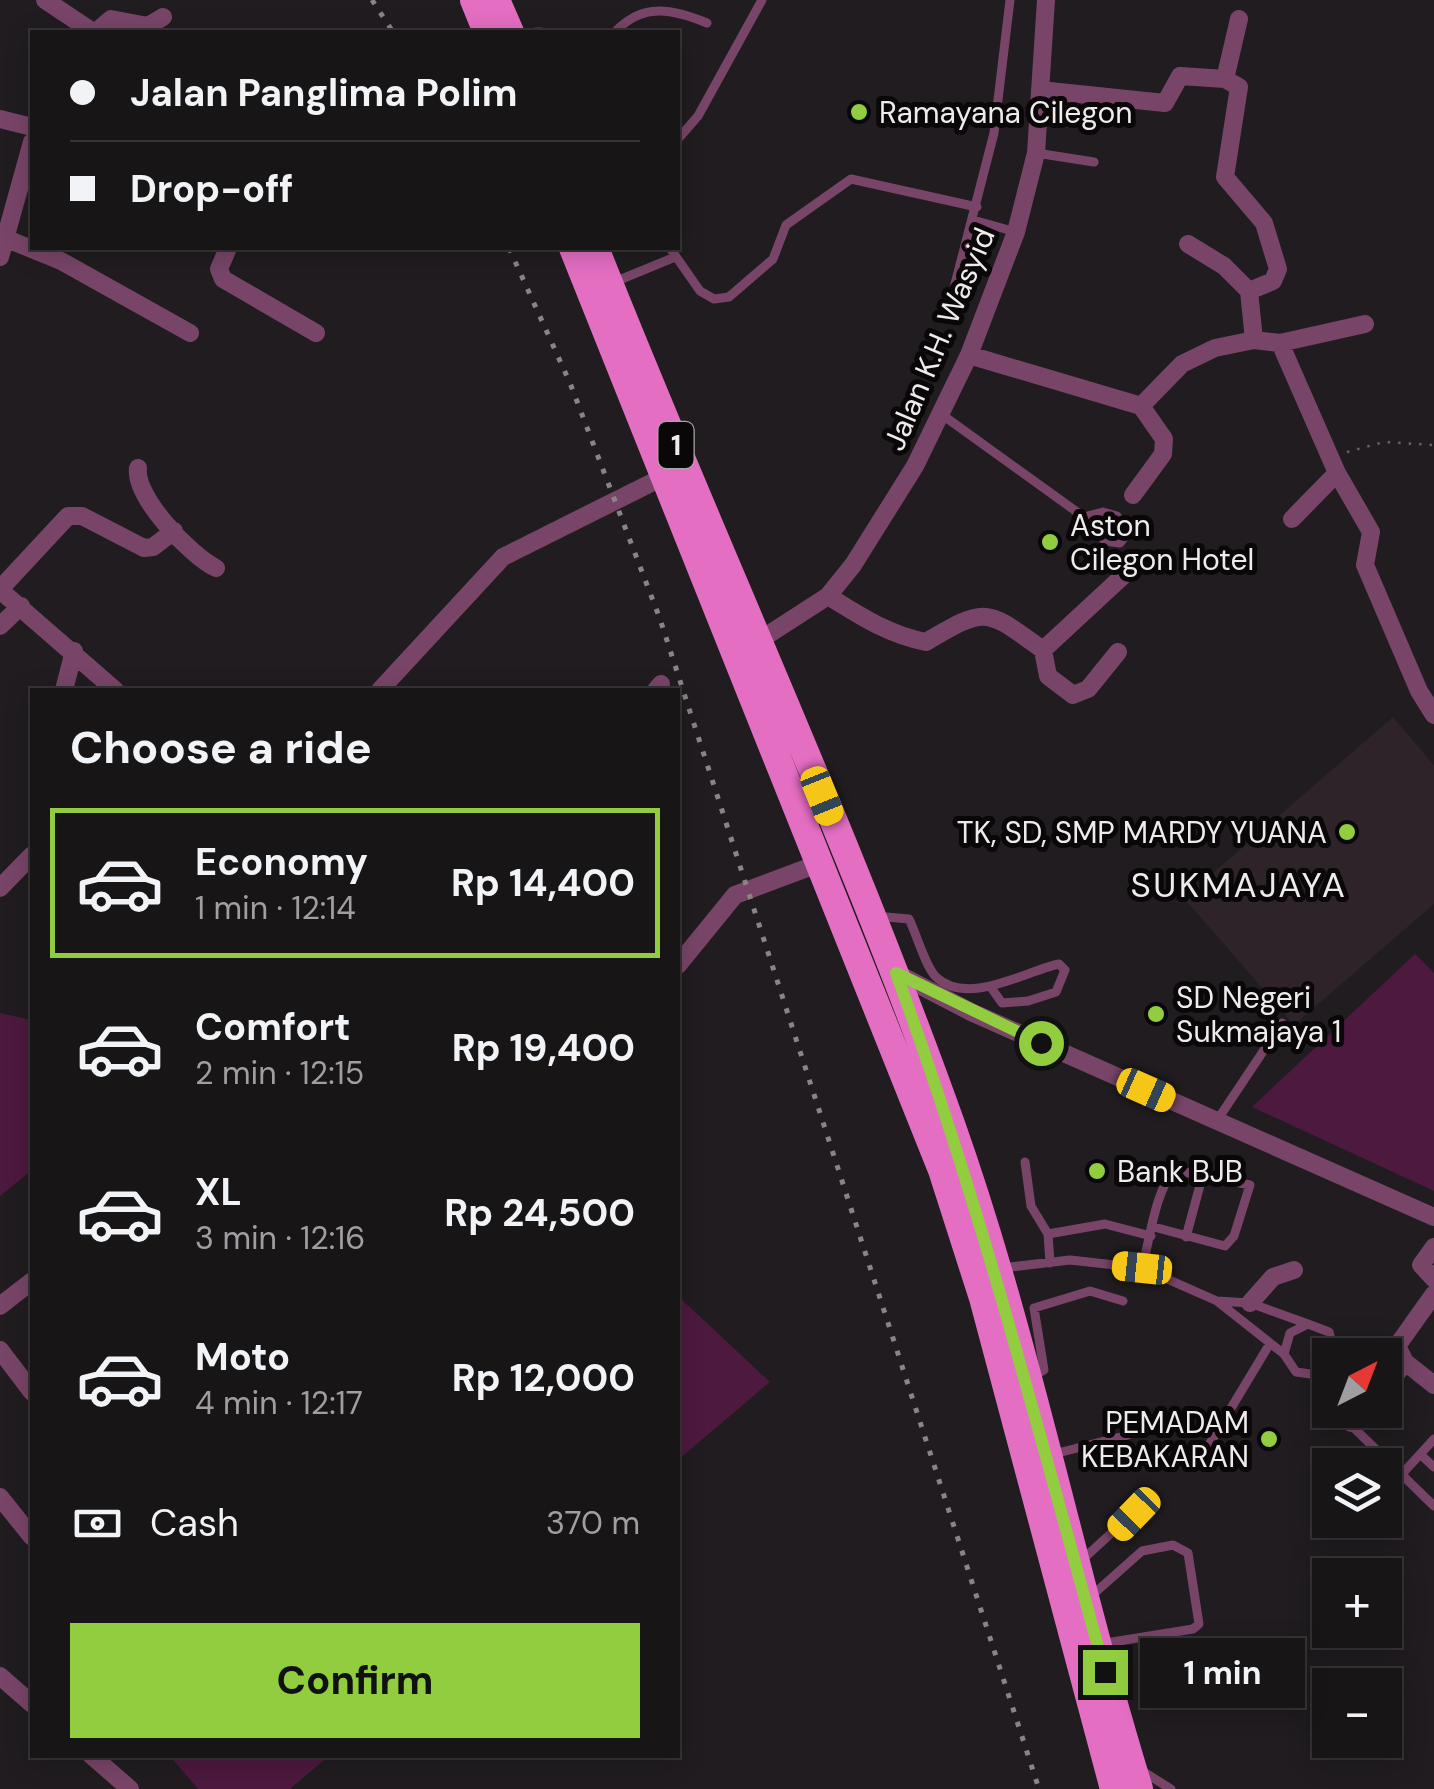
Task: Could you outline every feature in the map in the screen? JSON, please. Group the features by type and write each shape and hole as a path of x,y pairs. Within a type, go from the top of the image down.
{"highway":[{"path":"474,0 486,30"},
{"path":"496,0 509,30"},
{"name":"1","path":"574,250 823,862 1026,1378 1135,1776"},
{"name":"1","path":"597,250 896,973 952,1129 1114,1789"}],"street":[{"path":"45,0 91,30"},
{"name":"Jalan K.H. Wasyid","path":"760,640 828,596 882,522 942,414 969,355 1016,232 1036,154 1046,0"},
{"path":"97,30 112,19 148,26 163,17"},
{"path":"1224,80 1239,18"},
{"path":"1040,90 1165,103 1179,77 1224,80 1241,90 1226,183 1264,222 1277,256 1273,282 1249,291"},
{"path":"0,119 30,126"},
{"path":"30,149 2,244 75,268 190,333"},
{"path":"1188,244 1224,266 1249,291 1254,340"},
{"path":"227,250 218,269 223,279 316,333"},
{"path":"1141,406 1182,364 1216,348 1254,340 1280,343 1366,324"},
{"path":"1280,343 1334,464 1371,532 1365,565 1419,691 1434,714"},
{"path":"969,355 1141,406 1164,439 1163,454 1134,495"},
{"path":"1292,518 1334,464"},
{"path":"138,468 136,479 146,498 206,563 216,568"},
{"path":"382,688 502,557 665,476"},
{"path":"113,688 0,590 68,516 82,516 144,548 154,548 174,530"},
{"path":"1042,650 1124,574"},
{"path":"828,596 884,630 926,642 969,616 1004,622 1042,650 1048,676 1073,694 1088,689 1118,652"},
{"path":"0,626 20,606"},
{"path":"65,688 74,651"},
{"path":"0,888 30,861"},
{"path":"680,963 735,895 823,862"},
{"path":"896,973 971,1012 1434,1216"},
{"path":"1434,1247 1421,1265 1434,1279"},
{"path":"1250,1303 1273,1277 1294,1270"},
{"path":"0,1306 30,1283"},
{"path":"1434,1295 1397,1346 1405,1362 1434,1385"},
{"path":"0,1350 30,1389"},
{"path":"1402,1366 1405,1362"},
{"path":"0,1496 30,1534"},
{"path":"0,1676 30,1702"},
{"path":"94,1758 130,1789"}],"lane":[{"path":"680,137 698,116 762,0"},
{"path":"955,284 994,133 1010,0"},
{"path":"617,30 633,18 659,8 672,8 707,22"},
{"path":"1036,154 1094,162"},
{"path":"610,284 673,252 700,290 714,300 729,297 773,259 786,225 850,178 977,207"},
{"path":"973,220 1016,232"},
{"path":"942,414 1084,518 1105,541 1120,543 1127,534 1116,516 1103,512 1084,518"},
{"path":"872,916 909,920 933,975 950,986 990,986 1058,964 1065,970 1056,992 1028,1001 1002,1003 990,986"},
{"path":"1216,1122 1282,1023"},
{"path":"1025,1162 1030,1206 1048,1234 1050,1263"},
{"path":"1048,1234 1105,1224 1152,1232 1186,1237 1224,1246 1232,1242 1250,1191 1247,1181 1174,1170 1170,1174 1152,1232 1142,1268"},
{"path":"1186,1237 1203,1174"},
{"path":"985,1270 1070,1260 1142,1268 1217,1301 1284,1354 1296,1372 1312,1374"},
{"path":"1026,1378 1044,1370 1034,1308 1090,1291 1123,1301"},
{"path":"1217,1301 1250,1303 1329,1332 1331,1338"},
{"path":"1284,1354 1290,1334 1308,1324"},
{"path":"1198,1464 1270,1345"},
{"path":"1364,1428 1381,1448"},
{"path":"1046,1456 1128,1435"},
{"path":"1434,1439 1402,1474 1434,1506"},
{"path":"1421,1455 1434,1467"},
{"path":"1076,1565 1116,1534 1153,1495"},
{"path":"1086,1601 1142,1551 1173,1544 1188,1553 1199,1624 1193,1629 1098,1645"},
{"path":"1135,1776 1170,1789"}],"path":[{"path":"1334,464 1384,442 1434,445"}],"shaded area":[{"name":"TK, SD, SMP MARDY YUANA","path":"1393,717 1434,765 1434,904 1294,1025 1184,898"},
{"path":"1415,954 1434,973 1434,1191 1252,1107"},
{"path":"0,1013 30,1020 30,1172 0,1196"},
{"path":"680,1298 770,1382 680,1458"},
{"path":"172,1758 326,1758 290,1789 198,1789"}],"railway":[{"path":"372,0 392,30"},
{"path":"510,250 570,383 660,619 1039,1789"}],"place":[{"name":"Ramayana Cilegon","path":"859,112"},
{"name":"Aston Cilegon Hotel","path":"1050,542"},
{"name":"TK, SD, SMP MARDY YUANA","path":"1347,832"},
{"name":"SD Negeri Sukmajaya 1","path":"1156,1014"},
{"name":"Bank BJB","path":"1097,1171"},
{"name":"PEMADAM KEBAKARAN","path":"1269,1439"}],"district":[{"name":"SUKMAJAYA","path":"1239,885"}],"route":[{"path":"1041,1043 896,973 952,1129 996,1269 1105,1672"}]}
